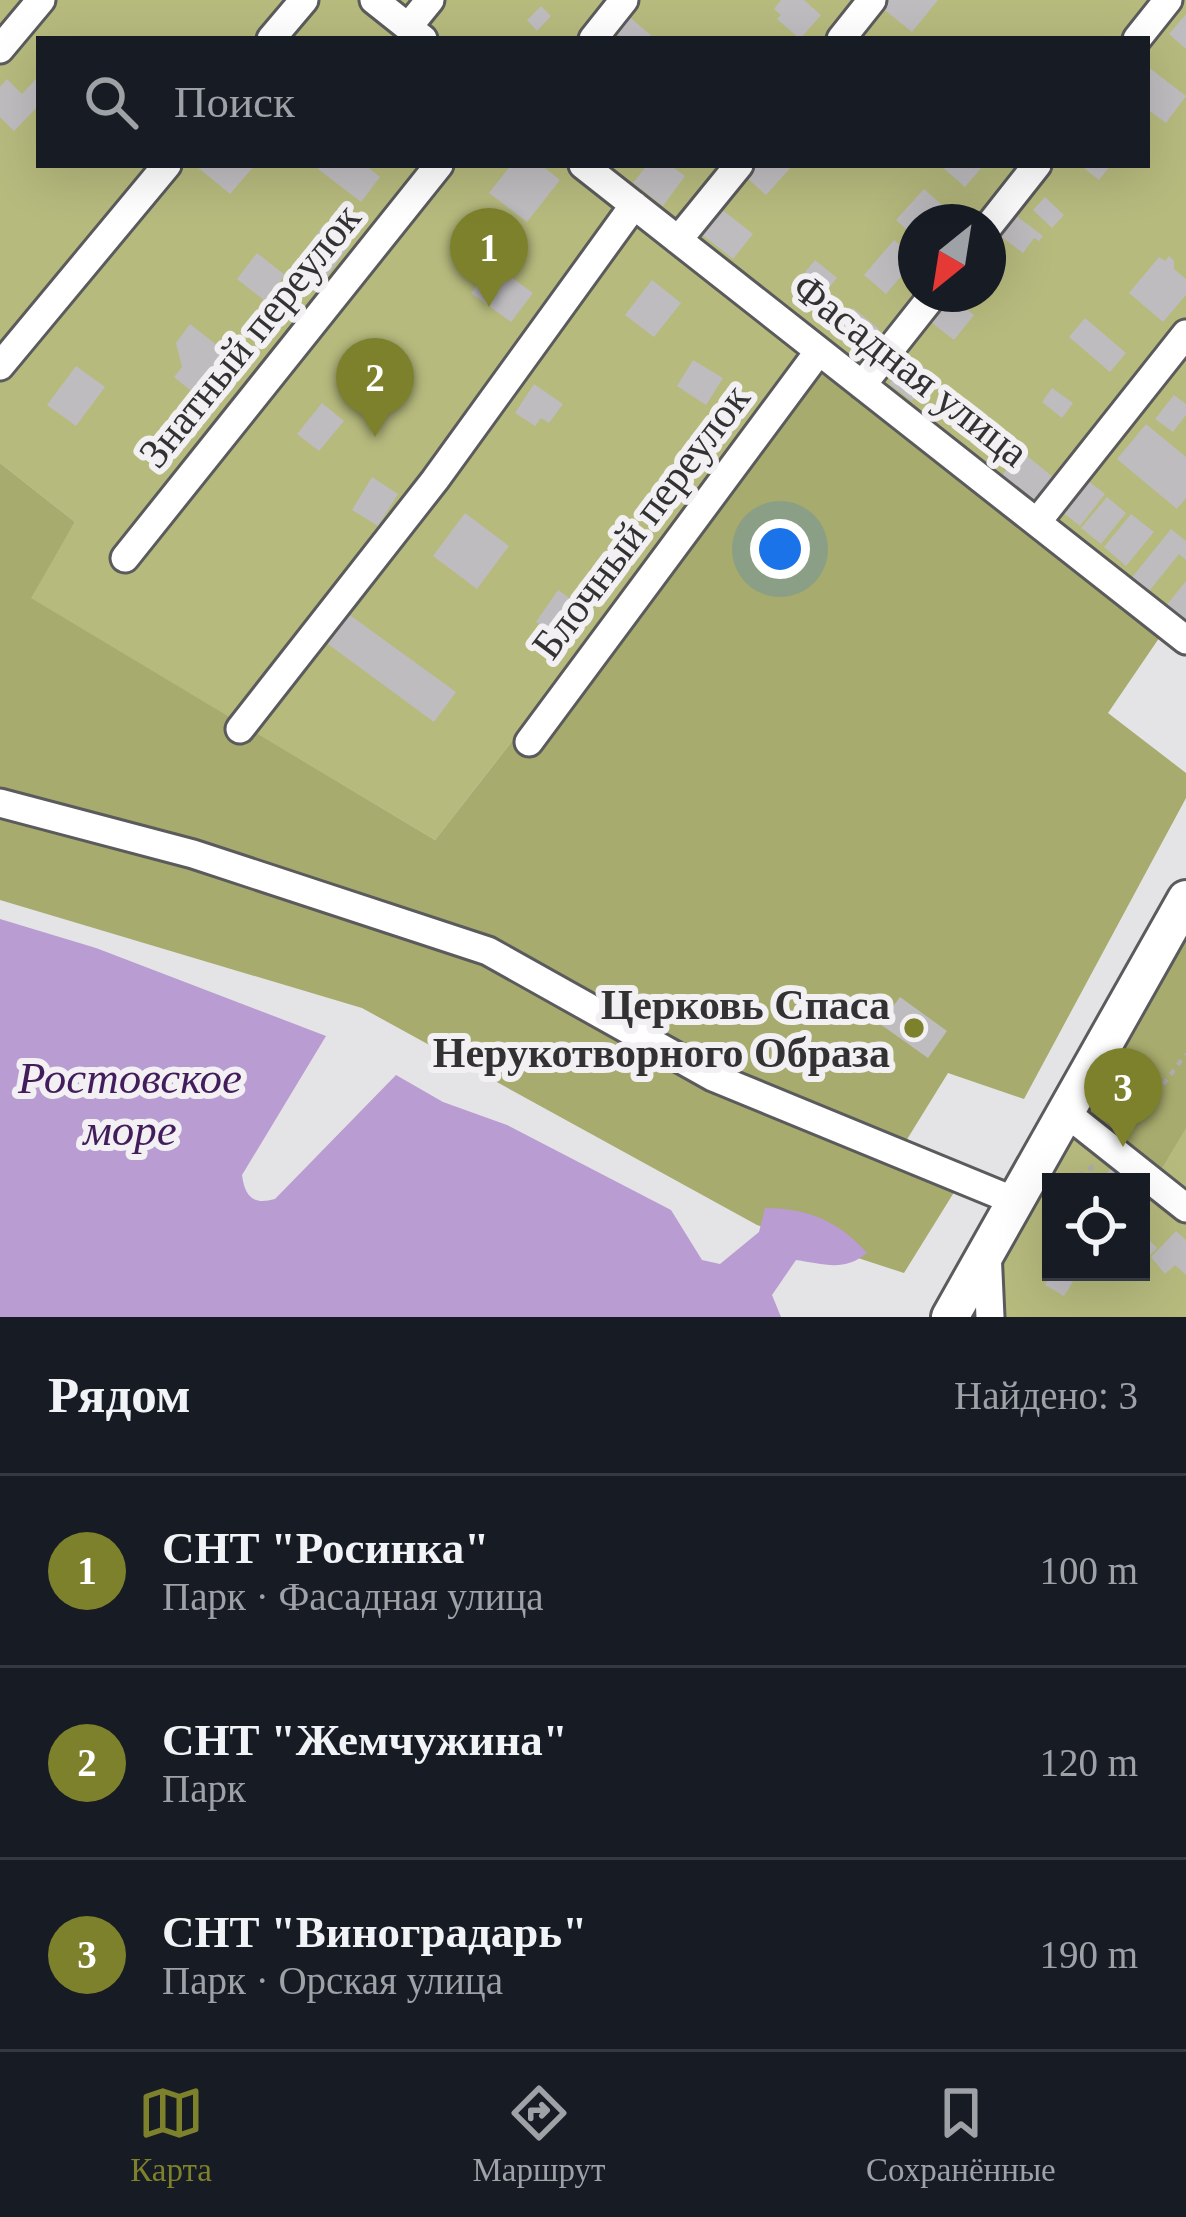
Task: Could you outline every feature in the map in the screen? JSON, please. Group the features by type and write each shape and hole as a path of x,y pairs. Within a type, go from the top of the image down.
{"main road":[{"path":"950,1317 1183,910"}],"street":[{"path":"0,49 40,0"},
{"path":"274,36 304,0"},
{"path":"374,0 415,33 430,0"},
{"path":"595,36 624,0"},
{"path":"843,36 872,0"},
{"path":"1139,36 1168,0"},
{"path":"0,366 165,168"},
{"name":"Знатный переулок","path":"125,558 437,168"},
{"name":"Фасадная улица","path":"587,168 1186,640"},
{"path":"678,240 737,168"},
{"path":"1006,204 1035,168"},
{"path":"240,729 435,480 634,205"},
{"path":"862,385 920,312"},
{"path":"1037,522 1186,334"},
{"name":"Блочный переулок","path":"529,742 819,351"},
{"path":"0,803 193,854 488,951 713,1077 1015,1201"},
{"path":"1065,1112 1186,1208"},
{"path":"987,1250 990,1317"}],"path":[{"path":"1084,1173 1114,1149 1186,1054"}],"green space":[{"path":"0,0 1186,0 1186,639 818,349 435,840 30,598 75,522 0,463"},
{"path":"818,349 1168,625 1108,713 1186,773 1186,798 1024,1099 948,1073 901,1149 966,1173 904,1273 757,1225 362,1008 0,900 0,463 75,522 31,598 435,840"},
{"path":"1186,931 1186,1317 965,1317 1042,1183 1042,1281 1150,1281 1150,1173 1047,1173"},
{"path":"1186,931 1186,1128 1159,1173 1080,1112"}],"water":[{"name":"Ростовское море","path":"0,919 96,948 326,1036 242,1175 245,1189 256,1200 275,1199 396,1075 443,1102 507,1125 671,1210 702,1260 720,1264 759,1232 765,1208 821,1218 867,1253 842,1265 796,1260 772,1295 781,1317 0,1317"}],"building":[{"path":"781,0 804,0 821,15 803,36 797,36 777,19 781,15 774,9"},
{"path":"887,0 938,0 912,32 881,7"},
{"path":"541,6 551,16 537,31 527,20"},
{"path":"625,13 652,36 621,36 612,28"},
{"path":"1186,14 1186,49 1169,34"},
{"path":"1150,68 1186,96 1166,123 1150,111"},
{"path":"7,79 22,94 36,79 36,108 14,131 0,117 0,87"},
{"path":"199,168 252,168 230,194"},
{"path":"369,168 380,177 361,202 318,169"},
{"path":"509,168 545,168 560,180 527,222 489,193"},
{"path":"645,168 674,168 685,176 663,206 633,183"},
{"path":"754,168 790,168 766,195 746,177"},
{"path":"943,168 981,168 965,187"},
{"path":"1084,168 1109,168 1099,180"},
{"path":"924,189 941,204 910,204"},
{"path":"1045,197 1064,215 1052,228 1033,210"},
{"path":"720,208 753,234 733,259 700,233"},
{"path":"1014,214 1043,236 1039,241 1034,238 1023,253 1006,240 1006,225"},
{"path":"322,227 348,247 328,275 301,256"},
{"path":"894,240 898,243 898,280 886,294 864,275"},
{"path":"257,253 285,275 265,301 237,279"},
{"path":"1169,256 1174,269 1186,279 1186,295 1163,322 1129,293 1159,257 1165,261"},
{"path":"815,260 837,278 815,304 793,287"},
{"path":"493,264 533,293 511,322 471,293"},
{"path":"652,280 681,303 654,337 625,315"},
{"path":"853,308 879,329 861,352 834,330"},
{"path":"941,312 974,315 954,340 932,323"},
{"path":"1085,318 1126,353 1110,372 1069,337"},
{"path":"190,324 232,357 224,367 235,376 233,380 216,366 195,394 174,377 182,367 176,343"},
{"path":"909,356 933,374 912,401 889,384"},
{"path":"693,360 723,378 706,405 677,386"},
{"path":"76,366 105,387 76,426 47,405"},
{"path":"534,384 563,404 549,423 541,418 535,426 515,413"},
{"path":"1052,388 1073,403 1062,418 1042,402"},
{"path":"1174,395 1186,404 1186,415 1173,432 1155,419"},
{"path":"322,403 344,421 319,451 297,434"},
{"path":"1146,424 1186,457 1186,498 1177,509 1117,459"},
{"path":"1021,451 1053,477 1031,503 1000,478"},
{"path":"1082,476 1105,494 1080,526 1057,508"},
{"path":"372,477 398,494 378,526 352,510"},
{"path":"1107,497 1126,513 1101,544 1081,528"},
{"path":"465,513 509,546 477,589 433,556"},
{"path":"1131,514 1154,532 1126,566 1104,547"},
{"path":"1171,529 1186,541 1186,560 1179,554 1146,595 1129,581"},
{"path":"1186,581 1186,632 1161,612"},
{"path":"558,590 575,602 553,633 536,622"},
{"path":"347,613 456,692 434,722 325,642"},
{"name":"Церковь Спаса Нерукотворного Образа","path":"900,997 947,1031 928,1058 880,1024"},
{"path":"1119,1160 1133,1173 1107,1173"},
{"path":"1176,1231 1186,1240 1186,1275 1175,1265 1165,1274 1151,1257"},
{"path":"1047,1281 1073,1282 1064,1296 1045,1285"}],"place":[{"name":"СНТ \"Росинка\"","path":"489,307"},
{"name":"СНТ \"Жемчужина\"","path":"375,437"},
{"name":"Церковь Спаса Нерукотворного Образа","path":"914,1028"},
{"name":"СНТ \"Виноградарь\"","path":"1123,1147"}]}
